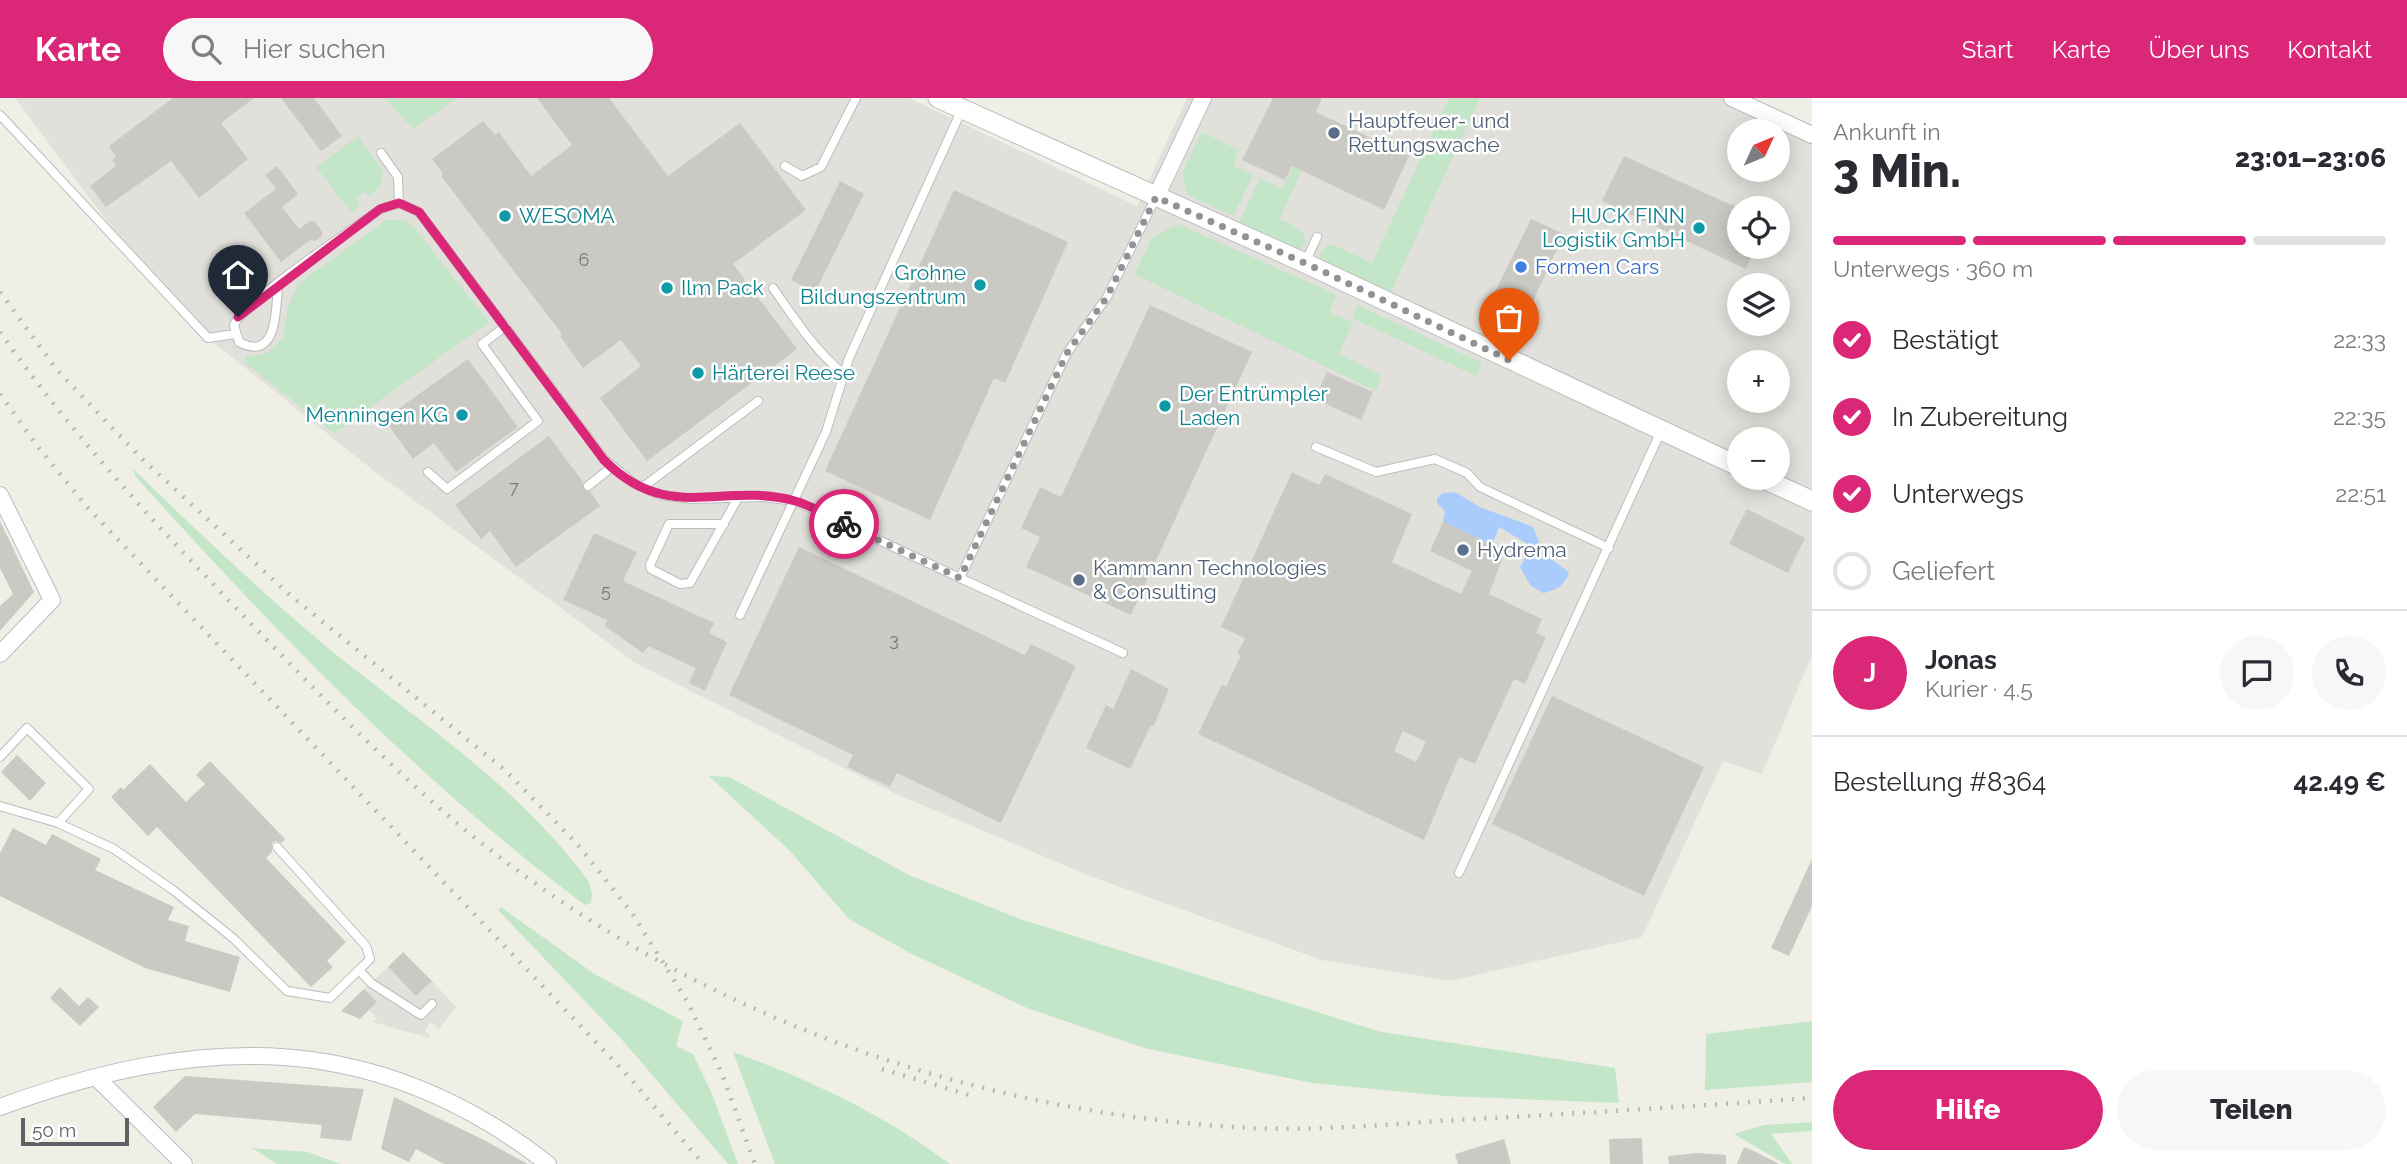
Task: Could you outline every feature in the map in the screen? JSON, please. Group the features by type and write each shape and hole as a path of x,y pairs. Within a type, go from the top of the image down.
{"street":[{"path":"939,98 1305,263 1727,461"},
{"path":"1156,197 1203,98"},
{"path":"1732,98 1812,135"},
{"path":"1788,490 1812,501"},
{"path":"0,495 52,600 0,654"},
{"path":"0,1107 36,1094 137,1068 198,1057 247,1054 316,1059 381,1073 432,1092 494,1124 548,1164"},
{"path":"97,1079 184,1164"}],"lane":[{"path":"786,166 802,176 821,167 856,98"},
{"path":"740,615 826,432 844,373 881,285 962,109"},
{"path":"0,115 208,338 235,334"},
{"path":"381,153 402,174 399,203"},
{"path":"960,578 1067,353 1107,297 1156,197"},
{"path":"278,284 275,324 265,342 257,347 248,347 239,342 235,334 238,317 278,284 380,209 399,203 419,212 612,467 643,487 660,495 692,499 762,496 795,501 1123,653"},
{"path":"1305,263 1317,237"},
{"path":"773,288 821,355 844,373"},
{"path":"428,472 447,489 538,421 482,344 506,326"},
{"path":"643,487 758,401"},
{"path":"1459,873 1661,431"},
{"path":"1316,447 1376,472 1436,459 1467,473 1480,486 1609,548"},
{"path":"588,485 612,467"},
{"path":"724,524 669,524 650,565 652,569 680,584 690,583 724,524 738,498"},
{"path":"0,757 27,728 89,789 58,823"},
{"path":"0,806 58,823 114,849 173,890 233,938 287,991 330,998 370,959 366,946 277,847"},
{"path":"359,970 371,983 421,1015 432,1004"}],"shaded area":[{"path":"15,98 909,98 1137,206 1187,98 1732,98 1777,119 1727,119 1727,182 1790,182 1790,125 1812,135 1812,655 1762,774 1723,761 1642,937 1450,981 1322,960 1087,875 894,793 637,664 374,471 208,338 107,221"},
{"path":"388,967 416,996 432,981 456,1007 439,1029 430,1022 425,1031 431,1036 429,1038 373,1022 377,1018 369,1010 377,1002 364,989"}],"green space":[{"path":"385,98 457,98 413,129"},
{"path":"1449,98 1480,98 1391,292 1320,259 1321,251 1332,244 1372,263"},
{"path":"1202,132 1239,150 1233,165 1253,175 1233,216 1187,194 1182,173"},
{"path":"358,136 383,171 380,186 369,197 364,192 356,200 360,205 352,213 316,167"},
{"path":"1294,165 1303,169 1279,219 1303,234 1306,243 1299,250 1239,222 1260,178 1283,189"},
{"path":"386,220 405,220 413,226 489,322 334,433 245,363 246,356 265,354 283,338 288,307 298,284"},
{"path":"1178,224 1337,295 1329,312 1353,323 1339,353 1382,376 1376,391 1134,274 1153,237"},
{"path":"1358,305 1482,363 1476,376 1352,318"},
{"path":"132,468 229,560 328,648 500,785 561,847 589,882 591,903 585,905 464,807 350,702 241,591 136,477"},
{"path":"709,776 729,777 911,876 1023,920 1381,1032 1615,1068 1619,1103 1446,1096 1312,1083 1144,1048 1027,1008 910,953 849,919 790,851"},
{"path":"501,907 596,975 683,1021 676,1046 693,1054 712,1094 738,1164 728,1164 625,1043 498,910"},
{"path":"1812,1021 1812,1082 1705,1090 1706,1034"},
{"path":"733,1052 846,1100 900,1130 950,1164 775,1164"},
{"path":"1812,1122 1812,1131 1771,1134 1792,1164 1785,1164 1734,1134 1764,1125"},
{"path":"252,1148 308,1152 340,1164 277,1164"}],"water":[{"path":"1455,492 1480,507 1533,527 1544,554 1569,572 1563,583 1552,591 1543,593 1530,585 1520,567 1529,551 1526,543 1499,527 1492,545 1443,522 1445,511 1437,503 1437,498 1443,493"}],"building":[{"path":"173,98 254,98 221,123 248,159 199,198 171,161 106,207 90,186 116,166 112,160 116,157 109,146"},
{"path":"281,98 314,98 342,136 321,151"},
{"path":"537,98 609,98 668,176 740,123 806,210 733,264 797,349 647,461 600,398 641,366 621,340 583,368 560,336 562,334 441,176 443,174 432,159 483,121 495,135 499,132 531,176 572,145"},
{"path":"1273,98 1322,98 1316,112 1409,156 1384,210 1292,166 1285,180 1242,160"},
{"name":"HUCK FINN Logistik GmbH","path":"1624,156 1727,203 1727,259 1751,259 1746,269 1602,201"},
{"path":"277,166 298,194 282,207 299,229 310,221 315,222 322,231 322,236 315,241 310,240 281,262 244,213 276,189 265,175"},
{"path":"840,181 864,194 815,292 791,280"},
{"path":"954,190 1068,242 1005,383 994,378 930,520 825,471"},
{"path":"1531,219 1564,234 1526,316 1491,300"},
{"name":"Der Entrümpler Laden","path":"1150,305 1252,352 1131,615 1026,567 1040,537 1021,528 1040,487 1061,497"},
{"name":"Menningen KG","path":"468,359 518,427 456,472 434,443 413,459 384,419"},
{"path":"1327,372 1373,392 1361,420 1315,399"},
{"path":"549,436 583,482 583,489 590,492 600,506 516,567 490,531 481,539 455,505"},
{"path":"1292,472 1319,485 1325,474 1412,514 1392,562 1461,594 1472,571 1430,551 1443,522 1491,544 1502,560 1489,594 1542,619 1536,633 1546,637 1525,684 1514,679 1475,764 1459,757 1424,840 1198,734 1222,684 1226,687 1241,655 1237,654 1245,638 1221,627","holes":["1403,731 1426,742 1416,762 1394,751"]},
{"path":"1747,509 1805,538 1788,573 1729,544"},
{"path":"0,521 34,592 0,631 0,606 13,594 0,568"},
{"path":"594,533 637,552 623,581 714,623 709,633 727,642 705,691 689,683 696,668 648,646 643,653 605,626 607,620 563,600"},
{"path":"799,547 1025,655 1031,644 1076,666 1001,823 897,773 890,787 847,767 853,755 729,695"},
{"path":"1131,669 1169,689 1154,726 1151,725 1130,769 1086,748 1106,705 1113,709"},
{"path":"1552,696 1704,767 1644,896 1492,824"},
{"path":"17,755 46,783 30,801 1,772"},
{"path":"210,761 285,839 282,843 272,843 272,852 266,858 346,942 327,961 333,967 311,987 157,827 148,836 111,797 121,787 123,790 150,764 186,802 205,784 196,775"},
{"path":"13,828 46,845 52,834 101,859 95,870 174,907 168,920 189,926 185,941 240,957 230,992 145,968 0,896 0,853"},
{"path":"1812,859 1812,906 1789,956 1771,948"},
{"path":"403,952 432,981 416,996 388,967"},
{"path":"60,987 79,1006 88,997 99,1007 80,1026 50,998"},
{"path":"364,989 377,1002 360,1019 341,1011"},
{"path":"185,1076 364,1089 351,1141 320,1138 322,1125 195,1114 176,1132 153,1107"},
{"path":"394,1097 528,1164 444,1164 416,1149 409,1162 381,1149"},
{"path":"1642,1138 1643,1164 1610,1164 1609,1139"},
{"path":"1504,1139 1511,1164 1458,1164 1455,1154"},
{"path":"1744,1147 1756,1152 1779,1164 1737,1164"},
{"path":"1697,1153 1726,1155 1726,1164 1669,1164 1668,1156"}],"railway":[{"path":"0,292 57,370 141,458 291,596 506,771 578,845 632,913 687,1001 722,1074 755,1164"},
{"path":"0,332 60,412 159,526 315,690 426,796 484,845 567,905 653,958 744,1004 837,1043 933,1074 1032,1099 1132,1117 1233,1127 1344,1127 1812,1098"},
{"path":"0,394 38,447 87,507 629,1077 703,1164"},
{"path":"882,1069 976,1097"}],"way so far":[{"path":"844,524 960,578 1067,353 1107,297 1156,197 1318,269 1509,360"}],"place":[{"name":"Hauptfeuer- und Rettungswache","path":"1334,133"},
{"name":"WESOMA","path":"505,216"},
{"name":"HUCK FINN Logistik GmbH","path":"1699,228"},
{"name":"Formen Cars","path":"1521,267"},
{"name":"Grohne Bildungszentrum","path":"980,285"},
{"name":"Ilm Pack","path":"667,288"},
{"name":"Härterei Reese","path":"698,373"},
{"name":"Der Entrümpler Laden","path":"1165,406"},
{"name":"Menningen KG","path":"462,415"},
{"name":"Hydrema","path":"1463,550"},
{"name":"Kammann Technologies & Consulting","path":"1079,580"}],"route":[{"path":"238,317 380,209 399,203 419,212 604,460 623,476 660,495 692,499 762,496 795,501 844,524"}]}
